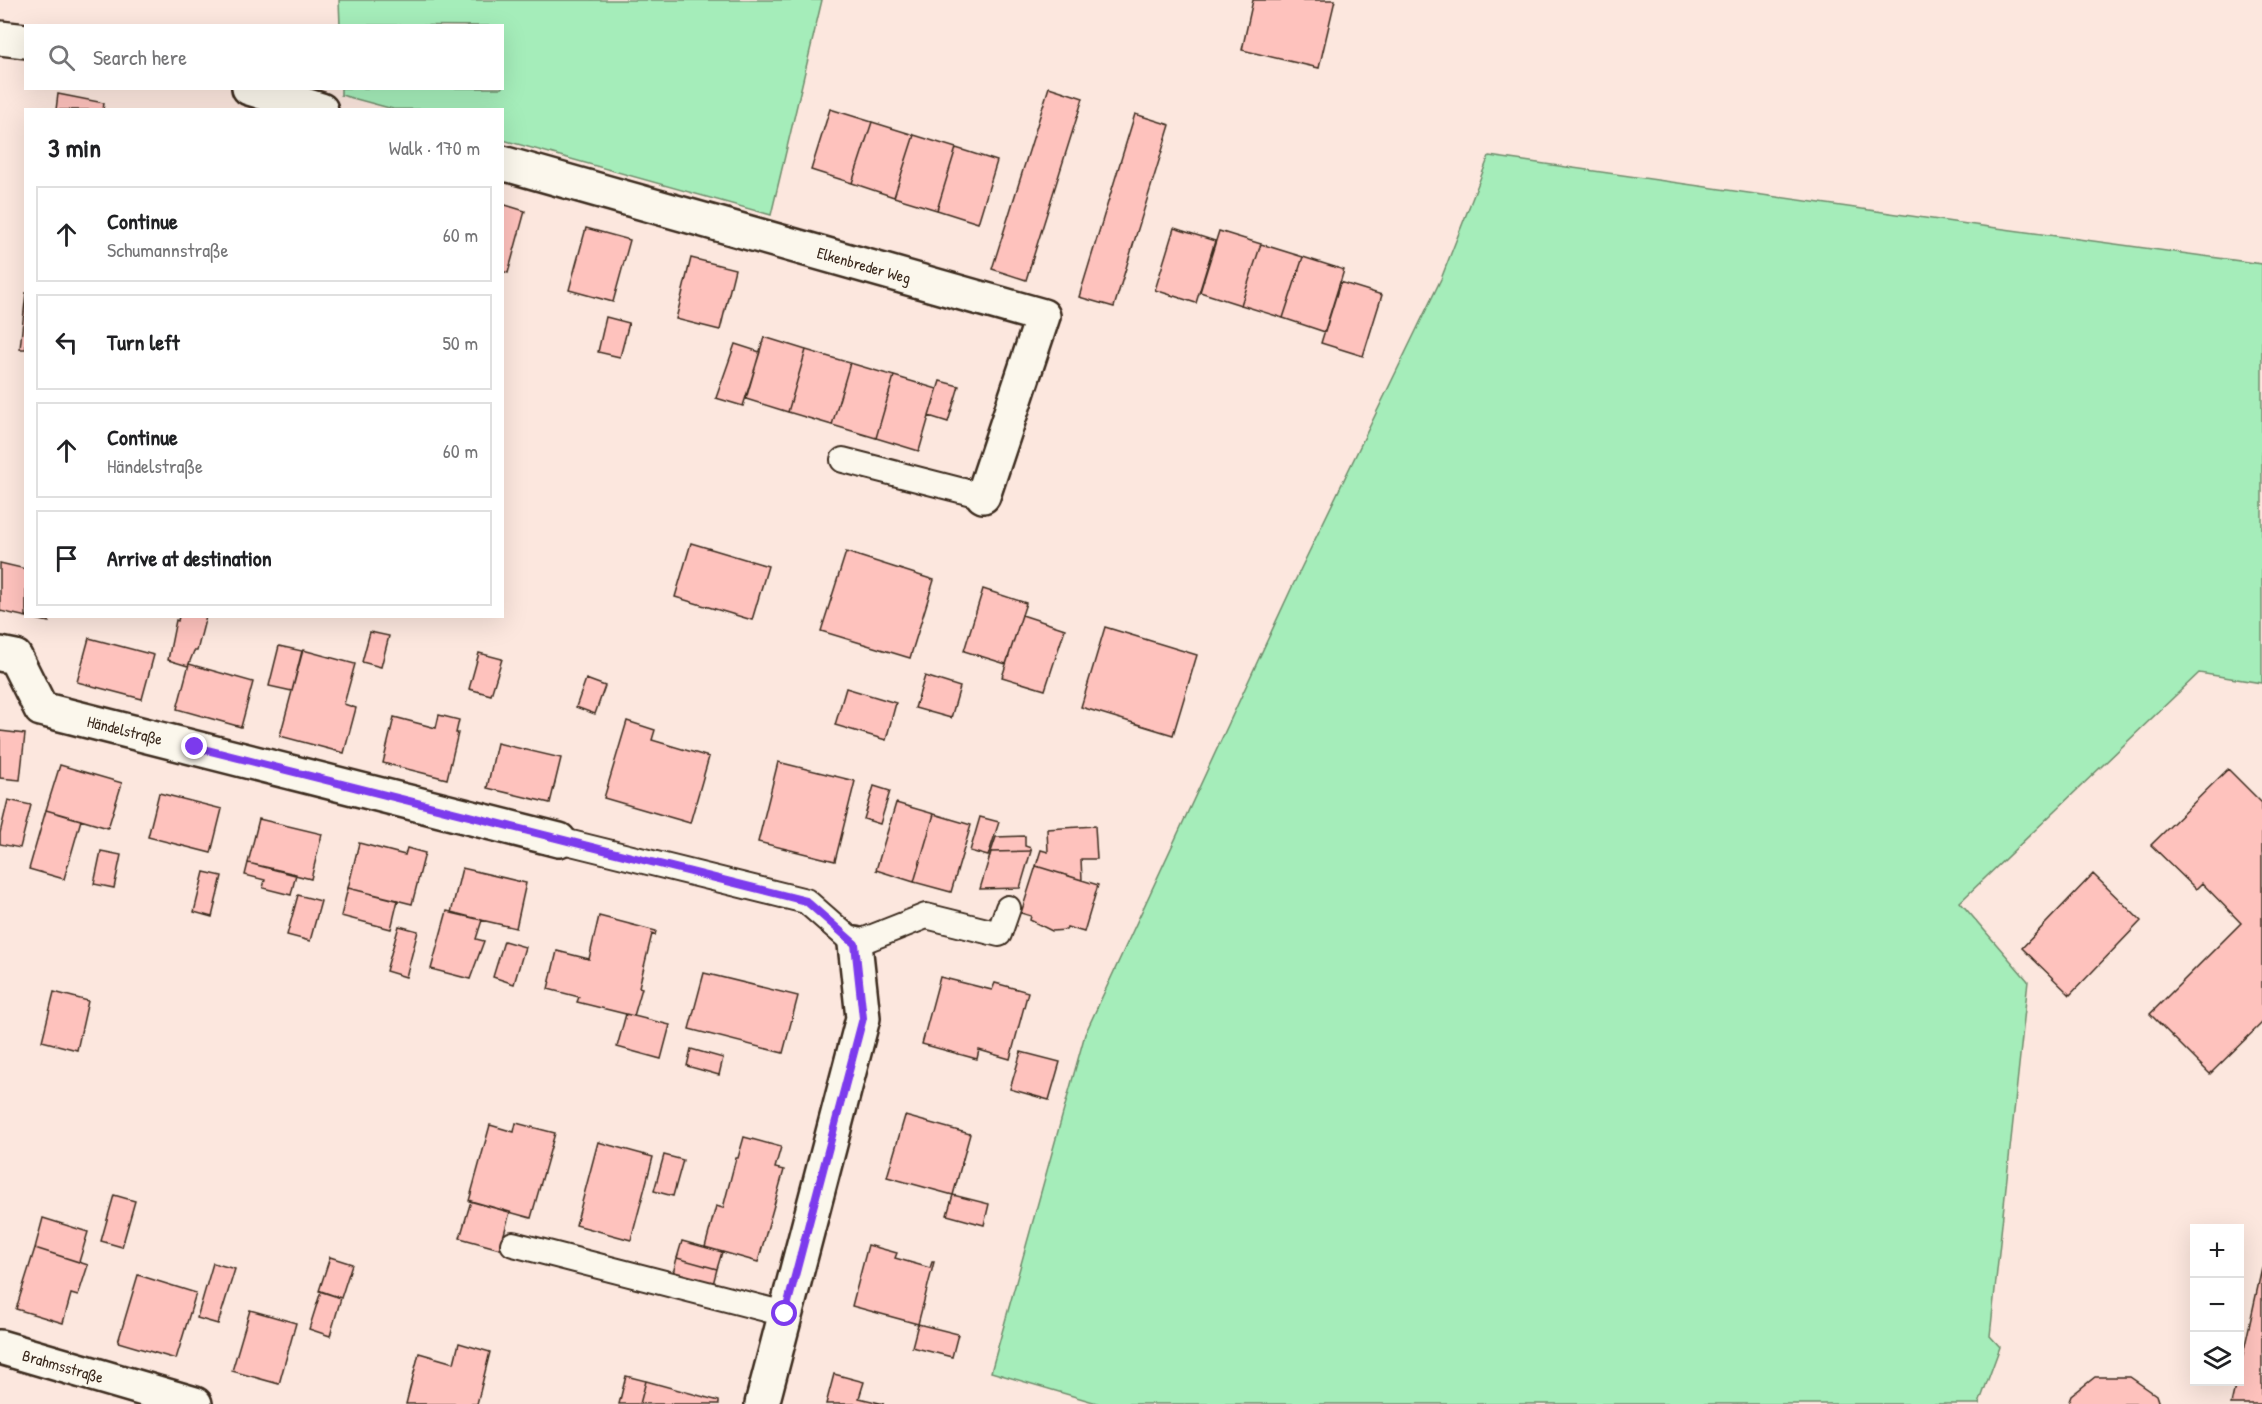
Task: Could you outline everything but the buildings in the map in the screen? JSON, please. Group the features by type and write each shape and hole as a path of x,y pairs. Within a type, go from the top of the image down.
{"street":[{"path":"0,38 24,41"},
{"path":"256,90 314,108"},
{"name":"Elkenbreder Weg","path":"504,164 1043,316 983,496"},
{"name":"Händelstraße","path":"0,654 15,657 41,709 559,840"},
{"path":"762,1404 863,1018 855,944"},
{"name":"Brahmsstraße","path":"0,1347 195,1404"}],"lane":[{"path":"843,460 983,496"},
{"path":"559,840 806,901 855,944 926,916 999,934 1008,908"},
{"path":"513,1244 785,1314"}],"green space":[{"path":"339,0 822,0 771,215 504,140 504,108 389,108 341,95 341,90 504,90 504,24 340,24"},
{"path":"1489,156 2262,264 2262,683 2199,673 1960,902 2028,981 1990,1336 2000,1347 1979,1404 1100,1404 991,1372 1085,1034 1292,587 1441,279"}],"route":[{"path":"195,747 806,901 855,944 863,1018 785,1314"}]}
